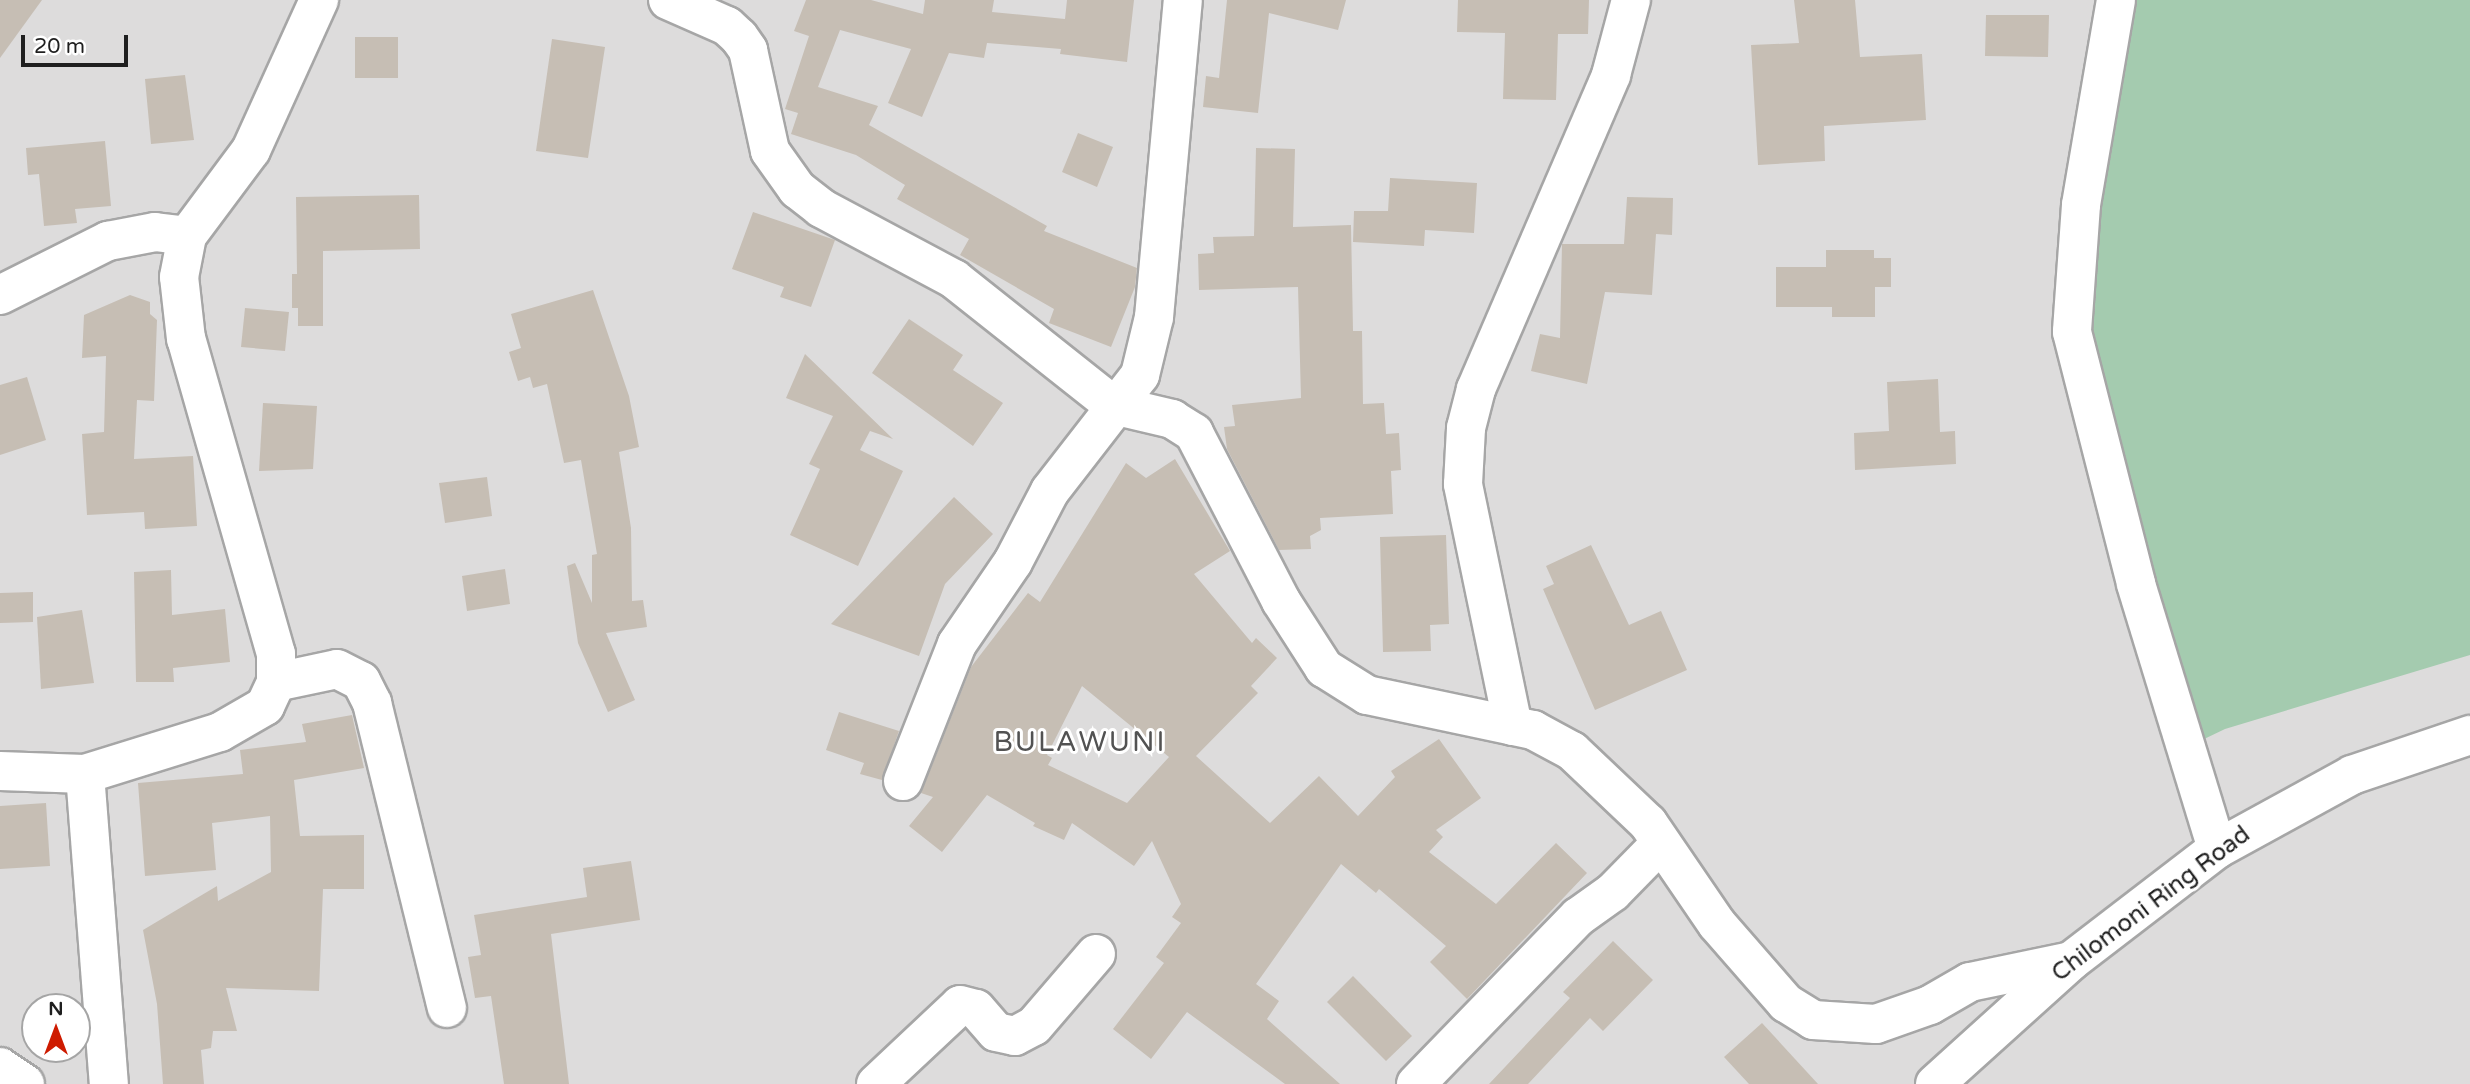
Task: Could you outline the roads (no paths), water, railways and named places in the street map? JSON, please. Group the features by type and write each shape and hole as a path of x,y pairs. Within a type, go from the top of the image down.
{"street":[{"path":"0,772 85,774 243,721 265,706 276,682 276,654 186,339 179,277 187,236 251,150 319,0"},
{"path":"668,0 727,26 743,43 771,151 797,190 821,208 954,279 1113,405 1172,419 1194,433 1300,633 1324,668 1340,681 1367,695 1533,730 1572,751 1648,823 1660,844 1753,967 1786,1003 1813,1020 1876,1024 1930,1005 1970,982 2071,961"},
{"path":"903,781 957,644 1013,562 1050,491 1113,405 1140,375 1154,317 1183,0"},
{"path":"1513,726 1463,484 1466,428 1476,389 1611,75 1631,0"},
{"path":"2116,0 2081,205 2071,332 2136,584 2217,849"},
{"path":"0,295 108,241 155,232 187,236"},
{"path":"276,682 337,669 361,681 372,703 447,1008"},
{"name":"Chilomoni Ring Road","path":"1935,1084 2071,961 2217,849 2352,775 2470,735"},
{"path":"85,774 109,1084"},
{"path":"1416,1084 1578,917 1612,892 1660,844"},
{"path":"876,1084 960,1004 976,1009 996,1032 1015,1036 1034,1026 1096,954"},
{"path":"0,1067 25,1084"}],"district":[{"name":"BULAWUNI","path":"1080,742"}]}
